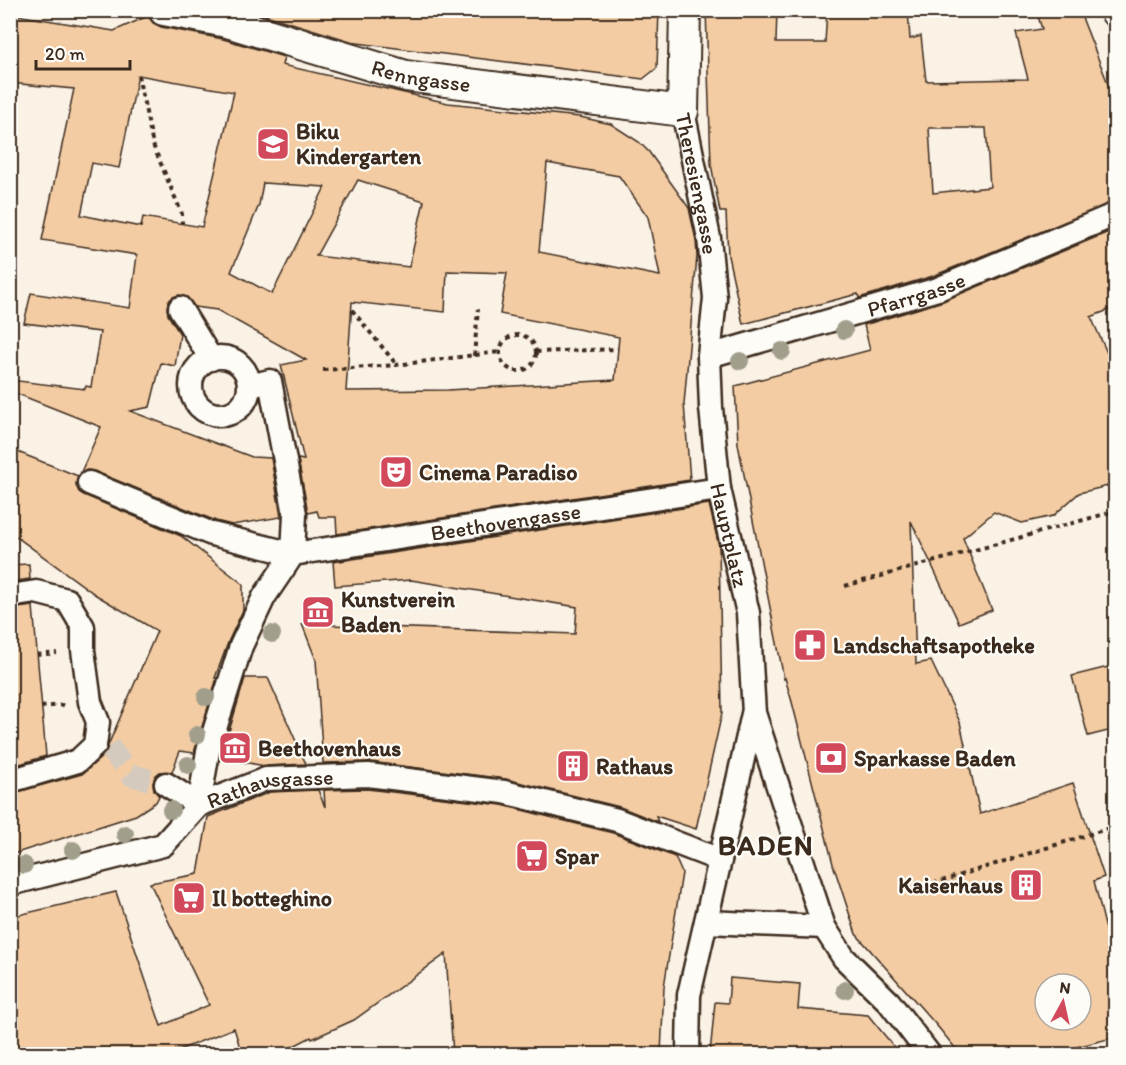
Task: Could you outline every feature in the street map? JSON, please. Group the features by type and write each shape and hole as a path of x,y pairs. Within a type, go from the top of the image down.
{"street":[{"name":"Renngasse","path":"164,10 227,22 406,76 683,111"},
{"name":"Theresiengasse","path":"685,10 683,111 709,238 715,298 709,356"},
{"name":"Pfarrgasse","path":"709,356 938,289 1116,214"},
{"path":"180,308 211,358"},
{"name":"Hauptplatz","path":"709,356 711,408 719,489 748,613 754,713 825,927 844,958 889,1002 929,1054"},
{"path":"220,357 237,362 248,376 268,381 248,397 243,405 225,415 215,415 198,405 191,387 196,369 211,358 220,357"},
{"path":"166,784 199,804 208,751 241,646 264,597 293,554 295,514 268,381"},
{"name":"Beethovengasse","path":"89,483 212,534 293,554 719,489"},
{"path":"10,596 36,592 67,600 83,627 83,650 90,702 99,722 102,746 78,761 10,781"},
{"name":"Hauptplatz","path":"688,1054 689,995 754,713"},
{"name":"Rathausgasse","path":"10,884 164,844 199,804 266,779 368,775 504,792 618,820 720,860"},
{"path":"706,922 825,927"}],"path":[{"path":"138,75 153,145 182,214 182,224"},
{"path":"474,356 478,309"},
{"path":"352,310 396,365"},
{"path":"520,335 531,340 536,352 533,364 518,372 502,364 499,352 508,337 520,335"},
{"path":"536,352 618,349"},
{"path":"323,370 396,365 499,352"},
{"path":"845,586 1116,511"},
{"path":"916,889 1116,826"},
{"path":"10,1040 16,1054"}],"building":[{"path":"249,10 659,10 657,68 643,79 357,43"},
{"path":"706,10 777,10 776,43 825,43 827,10 908,10 910,39 921,36 926,81 1028,79 1016,33 1042,29 1036,10 1079,10 1116,104 1116,201 933,276 859,298 858,294 743,324 728,256 726,212 720,212 711,164","holes":["929,128 986,128 990,187 933,193"]},
{"path":"10,14 114,31 148,16 153,23 161,27 223,39 284,57 282,65 448,103 580,117 611,124 639,142 649,152 689,208 697,256 684,404 690,480 337,534 336,517 319,517 317,511 308,513 298,459 304,460 281,365 306,360 217,310 195,307 187,297 180,295 168,302 167,308 168,315 180,334 175,366 161,363 150,407 130,411 252,457 271,458 281,517 232,525 216,521 94,471 81,472 101,427 10,391 10,380 85,389 86,386 91,387 100,332 24,323 31,293 130,308 137,255 42,240 74,89 10,83","holes":["138,75 234,92 202,227 143,217 141,227 81,215 92,163 119,168","547,163 619,176 648,217 660,276 539,252","358,180 424,201 409,267 316,256","263,183 325,187 272,294 231,272 259,205","447,271 507,273 500,314 619,337 615,380 448,390 346,391 352,302 445,312"]},
{"path":"1116,229 1116,307 1091,317 1116,373 1116,484 1079,493 1053,516 1022,523 994,512 963,538 992,610 959,623 911,521 916,664 931,661 960,722 980,814 1073,783 1104,877 1094,881 1116,970 1116,1037 1049,1054 960,1054 856,934 833,864 792,702 784,679 738,444 735,386 870,350 864,325 943,301"},
{"path":"10,449 78,476 76,485 79,492 84,495 181,536 243,584 243,610 215,678 217,678 194,753 180,751 172,772 160,772 155,776 154,790 159,796 156,802 136,815 10,855 10,794 82,774 104,755 157,631 96,595 10,532"},
{"path":"709,504 719,546 722,713 696,829 656,816 658,822 620,807 506,779 370,762 323,763 316,660 302,624 575,634 577,607 411,580 335,586 333,562"},
{"path":"29,564 30,579 10,582 10,565"},
{"path":"33,606 46,756 10,767 10,609"},
{"path":"1116,665 1116,729 1088,736 1072,676"},
{"name":"Beethovenhaus","path":"245,678 268,678 306,764 265,766 221,758"},
{"path":"367,789 502,805 613,833 675,857 682,873 664,987 661,1054 453,1054 446,954 354,1020 312,1039 311,1037 278,1054 242,1054 234,1028 169,1054 21,1054 10,1026 10,917 116,892 161,1026 209,1005 150,883 198,874 208,817 270,792 318,790 325,807 324,790"},
{"path":"730,978 800,984 798,1009 868,1015 900,1054 800,1054 748,1050 748,1054 710,1054 715,1002 728,1003"}],"tunnel":[{"path":"109,747 131,775 166,784"}],"place":[{"name":"Biku Kindergarten","path":"273,144"},
{"name":"Cinema Paradiso","path":"396,472"},
{"name":"Kunstverein Baden","path":"318,612"},
{"name":"Landschaftsapotheke","path":"810,645"},
{"name":"Beethovenhaus","path":"235,748"},
{"name":"Sparkasse Baden","path":"831,758"},
{"name":"Rathaus","path":"573,766"},
{"name":"Spar","path":"532,856"},
{"name":"Kaiserhaus","path":"1026,885"},
{"name":"Il botteghino","path":"189,898"}],"district":[{"name":"BADEN","path":"766,845"}]}
